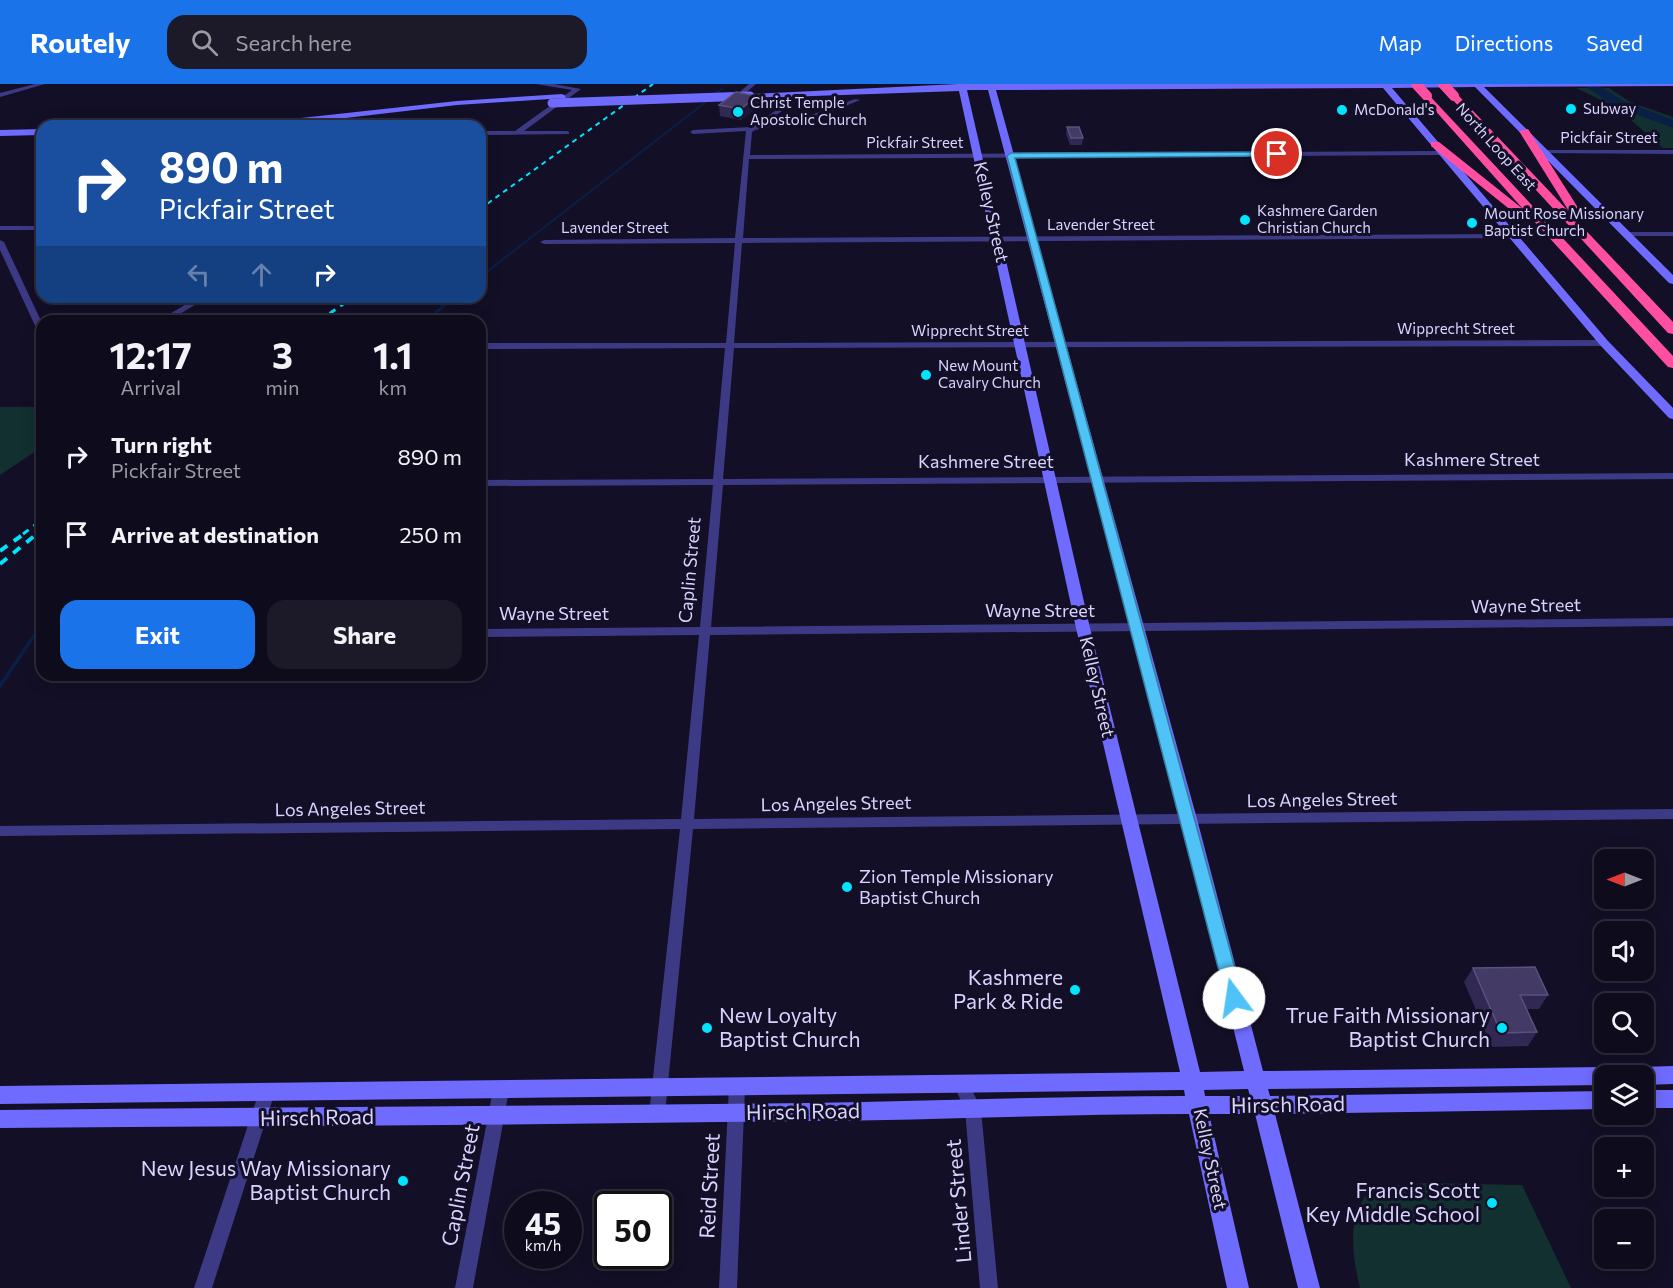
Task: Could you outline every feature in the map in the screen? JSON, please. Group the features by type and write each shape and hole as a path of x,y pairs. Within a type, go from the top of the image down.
{"highway":[{"name":"North Loop East","path":"1416,84 1673,364"},
{"name":"North Loop East","path":"1443,84 1673,330"},
{"path":"1524,132 1599,251"},
{"path":"1435,144 1563,245"}],"main road":[{"path":"326,120 457,103 562,96 756,87 909,84"},
{"path":"374,120 443,111 552,103 963,86 1673,84"},
{"path":"1384,85 1604,343 1673,415"},
{"path":"1477,85 1673,281"},
{"name":"Kelley Street","path":"963,86 1022,344 1083,628 1198,1106 1238,1288"},
{"name":"Kelley Street","path":"991,86 1031,239 1062,344 1135,628 1189,819 1309,1288"},
{"path":"1367,86 1396,97"},
{"path":"1396,97 1408,92 1464,91 1481,95 1501,109"},
{"path":"0,133 36,132"},
{"path":"0,139 36,139"},
{"path":"1654,1076 1673,1075"},
{"path":"1552,1076 1562,1100"},
{"name":"Hirsch Road","path":"0,1095 1594,1076"},
{"path":"1654,1099 1673,1099"},
{"name":"Hirsch Road","path":"0,1119 259,1119 973,1110 1060,1105 1263,1106 1594,1100"}],"street":[{"path":"0,95 42,84"},
{"path":"518,133 578,89 539,84"},
{"path":"749,131 779,111 772,105 737,97 756,87"},
{"path":"693,132 749,131 807,120 857,100"},
{"name":"Caplin Street","path":"657,1114 687,824 749,131"},
{"path":"486,133 567,133"},
{"name":"Pickfair Street","path":"1544,152 1673,152"},
{"name":"Pickfair Street","path":"746,157 1443,153"},
{"path":"0,228 36,228"},
{"path":"1626,234 1673,234"},
{"name":"Lavender Street","path":"544,242 1514,236"},
{"path":"0,242 36,319"},
{"path":"172,315 194,303"},
{"name":"Wipprecht Street","path":"486,346 1604,343"},
{"name":"Kashmere Street","path":"486,483 1673,476"},
{"name":"Wayne Street","path":"486,633 1673,622"},
{"name":"Los Angeles Street","path":"0,831 1673,814"},
{"name":"Linder Street","path":"970,1083 990,1288"},
{"name":"Reid Street","path":"728,1288 737,1087"},
{"name":"Caplin Street","path":"464,1288 501,1089"},
{"path":"203,1288 267,1092"}],"green space":[{"path":"1576,88 1609,88 1630,102 1673,117 1673,148 1663,148 1617,108"},
{"path":"0,407 36,407 36,451 0,475"},
{"path":"1427,1183 1522,1185 1571,1288 1360,1288 1353,1234 1359,1208 1365,1197 1375,1187"}],"building":[{"path":"736,92 757,96 741,109 719,105"},
{"path":"1067,127 1079,127 1083,138 1071,138"},
{"path":"1535,967 1548,995 1520,995 1537,1032 1501,1033 1473,968"}],"waterway":[{"path":"1588,84 1618,103 1673,124"},
{"path":"712,96 723,88"},
{"path":"486,272 707,101"},
{"path":"433,315 447,303"},
{"path":"0,686 36,633"}],"railway":[{"path":"486,205 653,84"},
{"path":"328,315 344,303"},
{"path":"23,534 36,524"},
{"path":"0,551 25,533"},
{"path":"0,564 36,535"}],"place":[{"name":"Subway","path":"1571,109"},
{"name":"McDonald's","path":"1342,110"},
{"name":"Christ Temple Apostolic Church","path":"738,112"},
{"name":"Kashmere Garden Christian Church","path":"1245,220"},
{"name":"Mount Rose Missionary Baptist Church","path":"1472,223"},
{"name":"New Mount Cavalry Church","path":"926,375"},
{"name":"Zion Temple Missionary Baptist Church","path":"847,887"},
{"name":"Kashmere Park & Ride","path":"1075,990"},
{"name":"New Loyalty Baptist Church","path":"707,1028"},
{"name":"True Faith Missionary Baptist Church","path":"1502,1028"},
{"name":"New Jesus Way Missionary Baptist Church","path":"403,1181"},
{"name":"Francis Scott Key Middle School","path":"1492,1203"}],"route":[{"path":"1234,998 1189,819 1135,628 1011,156 1277,154"}]}
